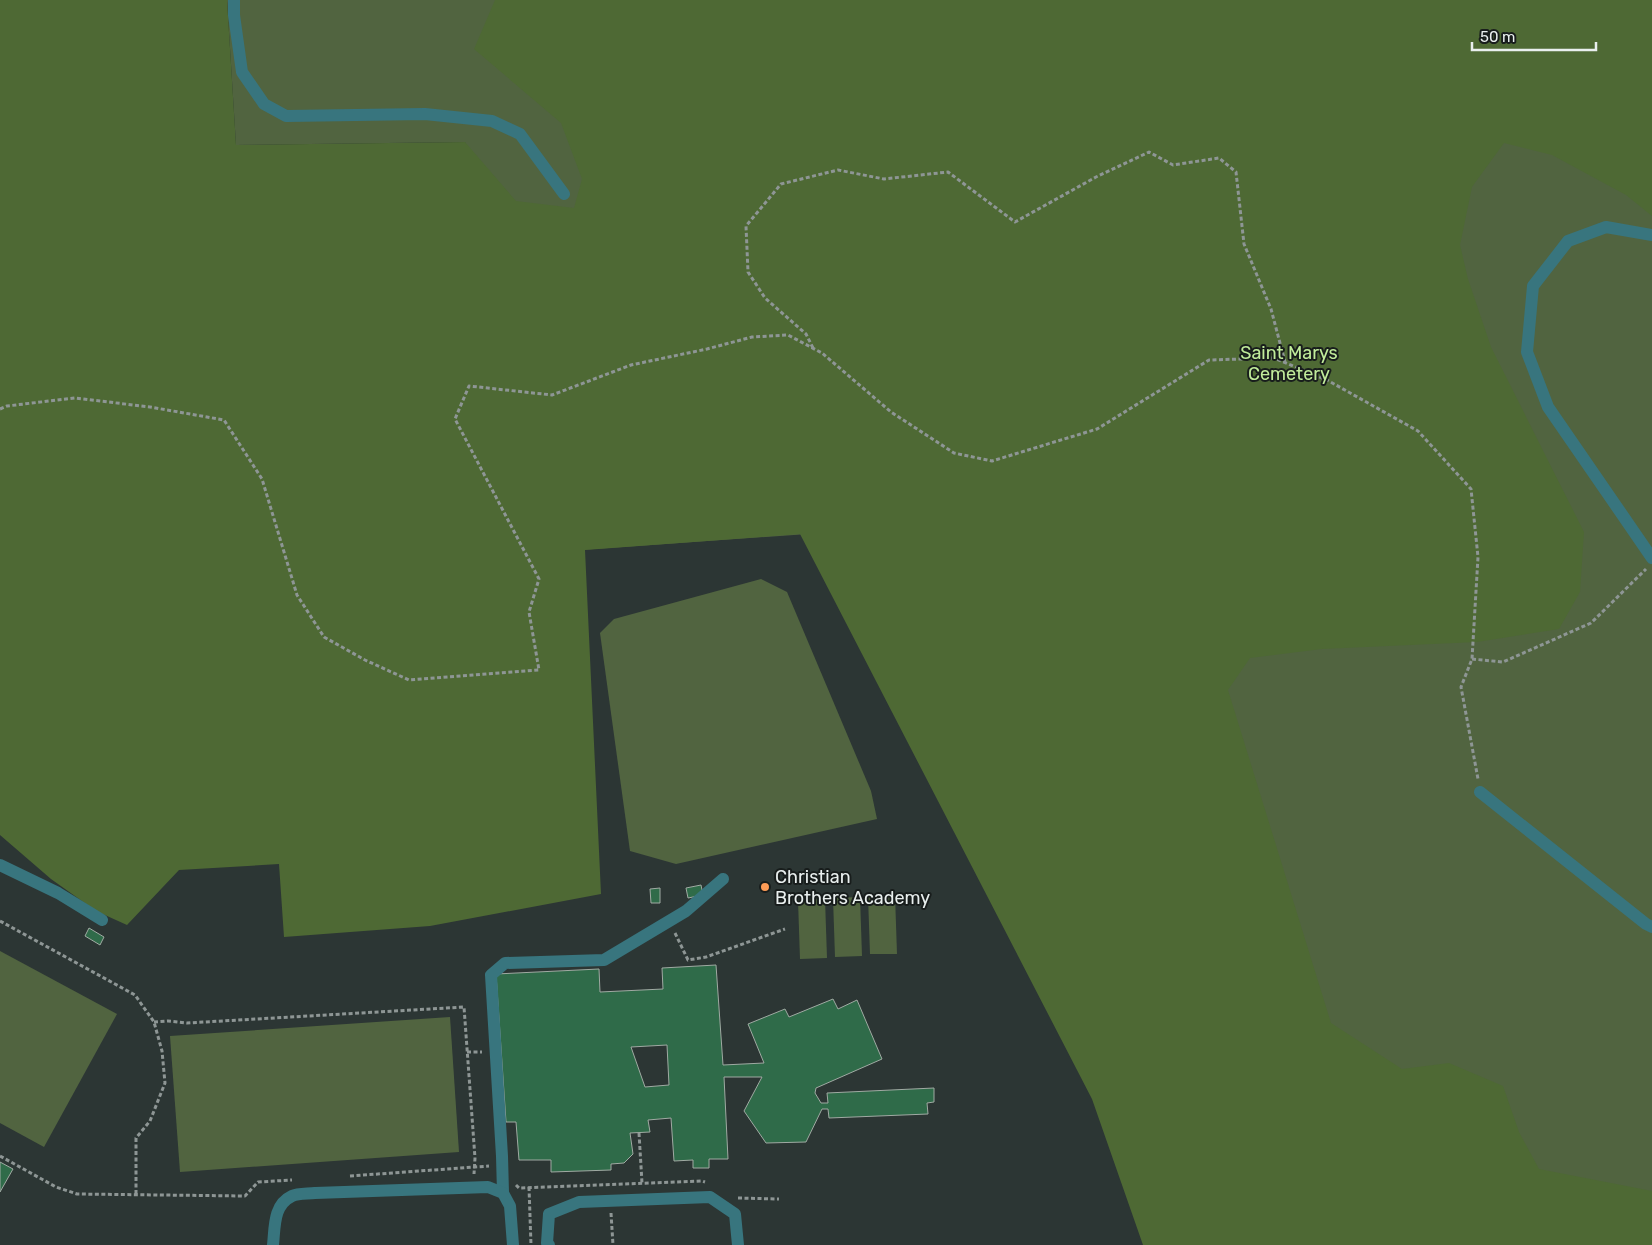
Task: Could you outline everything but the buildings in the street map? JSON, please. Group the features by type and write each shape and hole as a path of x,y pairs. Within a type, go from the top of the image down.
{"lane":[{"path":"234,0 234,15 242,72 264,104 286,116 425,114 492,121 520,134 564,194"},
{"path":"1652,235 1606,227 1568,241 1533,286 1527,352 1548,407 1652,558"},
{"path":"1480,792 1652,927"},
{"path":"0,865 58,893 102,920"},
{"path":"502,1194 502,1156 491,975 504,963 604,960 686,912 723,879"},
{"path":"273,1245 275,1217 280,1205 293,1196 488,1187 502,1194 510,1206 513,1245"},
{"path":"549,1245 547,1243 549,1214 580,1202 710,1197 735,1214 738,1245"}],"path":[{"path":"813,348 806,334 765,298 748,272 746,226 782,184 838,170 884,179 948,172 1016,222 1096,177 1149,152 1173,165 1219,158 1236,172 1244,244 1271,310 1285,363"},
{"path":"0,409 7,406 75,398 150,407 224,420 262,480 297,595 324,637 365,660 408,680 540,670 529,612 539,579 455,419 469,386 552,395 631,365 707,349 752,337 788,336 822,353 891,412 954,454 992,461 1097,429 1210,360 1274,358 1327,380 1418,431 1471,489 1478,557 1472,658 1460,687 1480,792"},
{"path":"1472,658 1503,662 1591,623 1652,562"},
{"path":"669,921 688,960 706,958 785,929"},
{"path":"0,922 135,995 154,1022 162,1051 165,1083 150,1122 136,1138 136,1195"},
{"path":"154,1022 187,1023 464,1007 475,1158 474,1187"},
{"path":"639,1133 642,1183"},
{"path":"530,1187 531,1245"}],"green space":[{"path":"0,0 227,0 236,145 465,142 516,201 574,208 582,179 561,123 474,49 495,0 1652,0 1652,216 1626,195 1552,155 1504,143 1472,187 1460,245 1468,279 1491,347 1584,532 1580,592 1559,629 1477,642 1322,649 1250,658 1228,690 1331,1023 1402,1069 1449,1063 1503,1086 1519,1132 1539,1169 1652,1191 1652,1245 1143,1245 1092,1099 800,534 585,550 601,894 430,926 284,937 279,864 179,870 127,925 96,911 51,879 0,835"},
{"name":"Saint Marys Cemetery","path":"227,0 1652,0 1652,1245 1237,1245 964,523 552,552 465,142 236,145"},
{"path":"761,579 787,592 871,791 877,819 676,864 630,851 600,633 614,619"},
{"path":"895,895 897,954 870,954 868,896"},
{"path":"860,897 862,956 835,957 833,898"},
{"path":"825,899 827,958 800,959 798,900"},
{"path":"0,951 117,1014 44,1147 0,1123"},
{"path":"450,1017 459,1152 180,1172 170,1036"}],"place":[{"name":"Christian Brothers Academy","path":"765,887"}]}
